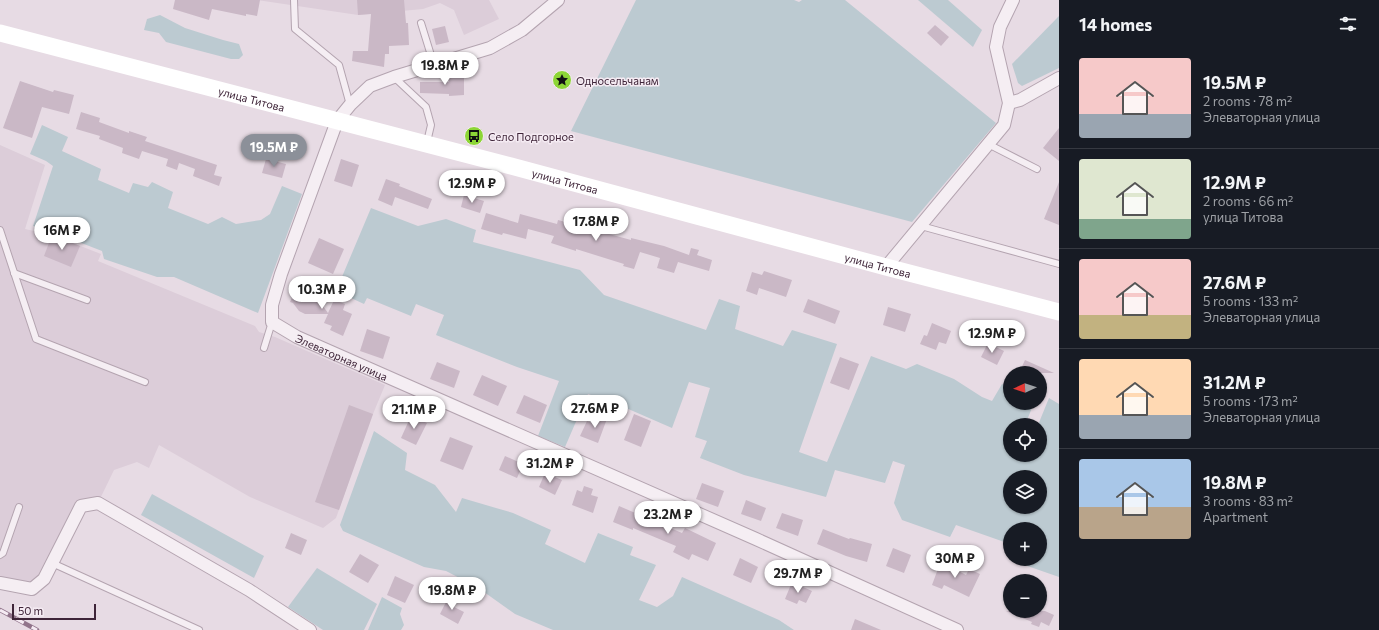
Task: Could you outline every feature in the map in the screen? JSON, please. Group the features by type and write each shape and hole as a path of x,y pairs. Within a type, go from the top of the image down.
{"main road":[{"name":"улица Титова","path":"0,33 1059,312"}],"street":[{"path":"272,322 272,305 281,274 337,121 350,105 370,86 394,77 490,48 522,30 558,0"},
{"path":"886,267 1004,125 1009,103 996,47 1000,27 1013,0"},
{"path":"1009,103 1020,100 1059,78"},
{"name":"Элеваторная улица","path":"272,322 297,337 756,539 958,630"},
{"path":"0,583 32,589 44,579 80,506 98,503 250,590 310,630"}],"lane":[{"path":"294,0 295,29 339,65 350,105"},
{"path":"421,23 434,65"},
{"path":"394,77 426,107 432,125 426,144"},
{"path":"988,144 1037,169"},
{"path":"921,226 1059,264"},
{"path":"0,230 36,339 144,382"},
{"path":"14,273 87,300"},
{"path":"264,348 272,322"},
{"path":"0,555 4,553 19,507"},
{"path":"52,563 199,630"}],"shaded area":[{"path":"257,0 489,0 499,19 464,35 454,10 440,3 423,9 358,15"},
{"path":"636,0 794,0 799,2 802,0 845,0 996,123 912,222 571,131"},
{"path":"918,0 948,0 982,30 973,47"},
{"path":"160,15 185,28 239,44 243,55 239,59 231,59 166,42 159,33 144,30 147,19"},
{"path":"1059,16 1059,68 1022,86 1018,83 1012,64"},
{"path":"42,125 68,137 62,151 101,169 98,180 129,193 133,183 148,187 152,182 173,192 168,208 208,224 222,217 236,224 261,220 270,214 282,186 302,194 258,313 174,277 157,277 104,259 102,251 33,226 53,166 30,154"},
{"path":"0,145 45,165 25,229 52,235 101,254 98,261 255,326 259,332 275,337 385,385 373,414 336,518 323,528 250,497 159,445 149,468 137,462 114,470 98,503 81,506 32,589 0,583"},
{"path":"371,208 418,226 446,219 476,230 473,242 580,270 604,295 706,330 719,299 740,306 735,329 783,346 792,330 837,344 799,452 827,462 871,356 906,369 917,364 954,379 982,397 992,401 1003,384 1003,410 1031,410 1028,418 1003,418 1003,462 1047,462 1047,418 1041,418 1044,410 1047,410 1049,398 1059,404 1059,577 1027,566 1047,566 1047,522 1003,522 1003,542 956,525 950,537 902,520 894,503 905,465 893,461 885,483 835,470 826,497 744,475 700,458 707,441 695,437 710,388 689,382 672,428 610,401 588,394 565,447 538,436 559,381 517,367 436,335 444,315 416,304 411,316 367,298 364,304 336,291"},
{"path":"374,431 407,453 405,470 435,485 456,512 462,498 513,513 551,530 545,544 585,563 598,533 633,547 630,555 656,565 639,600 657,607 673,596 682,577 779,620 794,630 553,630 515,614 477,587 446,571 424,567 343,531 340,525"},
{"path":"152,494 264,556 254,578 141,515"},
{"path":"317,568 377,604 364,630 323,630 288,607"},
{"path":"382,597 402,608 400,614 404,625 401,630 368,630"}],"building":[{"path":"175,0 260,0 257,16 246,14 246,16 212,9 209,20 173,9"},
{"path":"357,0 404,0 406,23 408,23 409,45 389,46 389,54 385,54 384,67 352,61 353,51 368,51 371,14 358,15"},
{"path":"935,25 949,37 941,46 927,33"},
{"path":"445,26 449,42 436,45 432,29"},
{"path":"464,74 464,95 449,96 449,94 420,93 420,82 449,82 448,75"},
{"path":"20,81 53,92 54,90 74,95 69,114 42,107 32,138 3,128"},
{"path":"81,112 100,118 99,122 129,133 129,131 147,137 145,141 217,165 214,175 222,177 219,186 193,176 195,169 179,163 177,170 166,166 168,159 142,151 139,159 122,153 123,148 99,139 100,136 76,129"},
{"path":"1059,128 1059,161 1043,148"},
{"path":"266,159 286,164 282,178 262,173"},
{"path":"341,159 359,165 352,187 334,181"},
{"path":"386,179 400,184 399,186 432,199 428,209 395,197 392,206 378,200"},
{"path":"1059,182 1059,225 1044,219"},
{"path":"464,195 484,201 480,213 461,207"},
{"path":"486,213 518,223 520,214 557,224 558,220 631,240 631,238 664,246 689,255 691,248 699,250 697,255 712,260 709,271 678,262 674,273 657,268 660,258 640,252 634,269 623,266 624,264 551,243 554,236 528,229 526,239 503,233 502,235 481,229"},
{"path":"52,235 80,246 71,267 44,256"},
{"path":"319,238 344,249 333,274 308,263"},
{"path":"764,271 792,280 786,297 759,288 757,295 746,291 752,272 762,275"},
{"path":"296,289 306,289 318,294 317,298 328,313 334,300 345,304 343,310 352,314 343,336 330,330 332,326 324,323 328,314 305,314 299,311 293,303 290,302"},
{"path":"808,299 840,311 835,324 803,312"},
{"path":"888,307 911,314 905,332 883,325"},
{"path":"932,323 951,331 946,344 939,342 936,350 920,344 924,335 927,336"},
{"path":"367,329 390,337 383,359 360,351"},
{"path":"988,343 1004,351 997,365 981,357"},
{"path":"840,357 859,364 849,390 830,383"},
{"path":"1025,360 1038,366 1022,366"},
{"path":"437,362 460,371 454,388 430,379"},
{"path":"1047,370 1054,373 1047,373"},
{"path":"482,375 507,386 498,406 473,395"},
{"path":"524,395 547,405 540,423 516,413"},
{"path":"349,405 373,414 339,510 315,502"},
{"path":"600,413 608,416 598,443 580,436 587,421 595,424"},
{"path":"634,414 651,421 641,447 624,440"},
{"path":"411,416 427,423 416,445 401,438"},
{"path":"450,437 473,446 463,470 440,461"},
{"path":"505,456 523,464 517,478 499,470"},
{"path":"545,473 562,480 555,495 539,487"},
{"path":"702,483 724,491 718,507 696,499"},
{"path":"584,486 593,489 591,495 598,497 593,513 572,505 577,490 582,492"},
{"path":"746,500 766,508 761,521 741,514"},
{"path":"619,506 682,533 685,528 716,543 708,561 692,554 689,560 673,552 676,546 633,528 633,530 613,522"},
{"path":"782,513 803,520 798,536 776,528"},
{"path":"823,529 849,539 872,544 867,562 846,556 817,544"},
{"path":"291,533 307,540 301,555 285,548"},
{"path":"893,548 911,555 904,573 886,566"},
{"path":"360,554 379,565 368,583 349,572"},
{"path":"740,558 758,567 751,583 733,575"},
{"path":"942,558 953,562 951,567 966,575 969,569 980,574 969,597 944,585 942,589 932,585"},
{"path":"395,576 414,585 405,603 387,595"},
{"path":"792,582 812,591 806,603 799,600 797,604 785,599"},
{"path":"449,596 457,600 454,607 464,612 458,624 440,614"},
{"path":"1047,612 1054,615 1049,626 1041,622 1039,627 1031,624 1032,622 1023,618 1047,618"},
{"path":"855,619 881,630 851,630"}],"railway":[{"path":"0,610 37,630"}],"place":[{"name":"Односельчанам","path":"562,80"},
{"name":"Село Подгорное","path":"474,136"}]}
